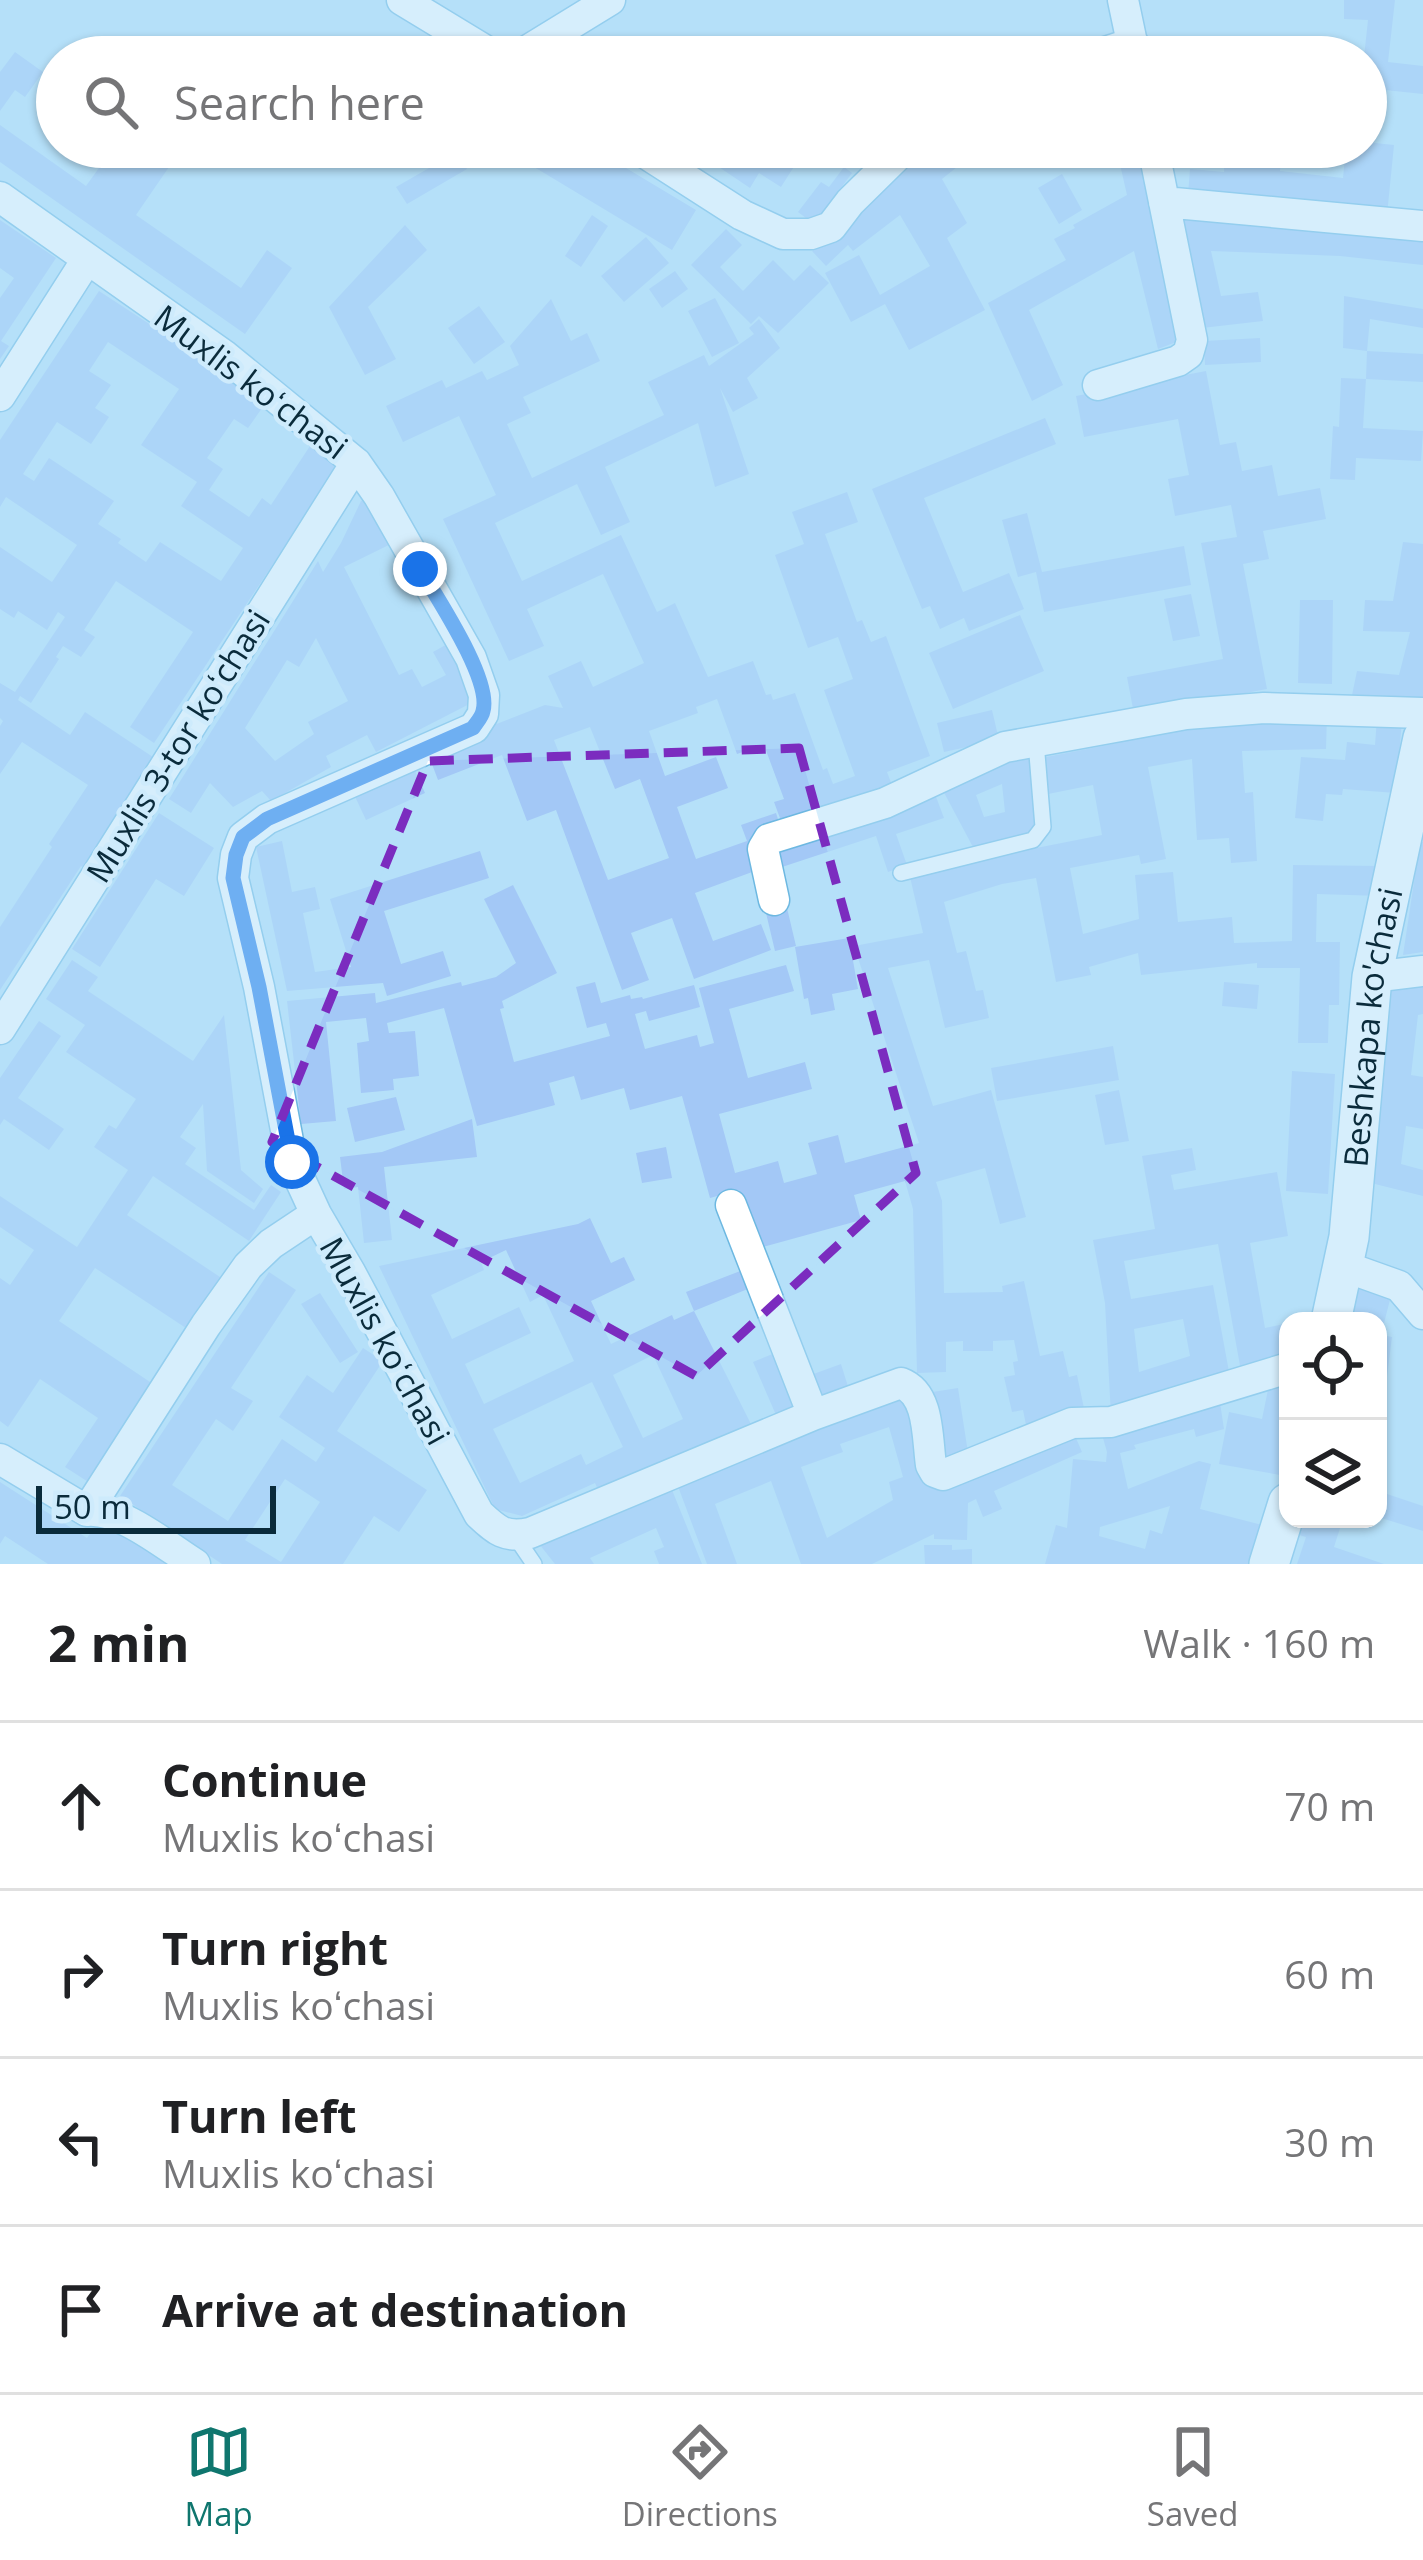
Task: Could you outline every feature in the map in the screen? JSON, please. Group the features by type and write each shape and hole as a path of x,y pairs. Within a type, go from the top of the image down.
{"street":[{"path":"401,0 461,36"},
{"path":"551,36 610,0"},
{"path":"1123,0 1131,36"},
{"path":"669,168 742,215 783,234 811,234 831,227 885,168"},
{"path":"1098,386 1178,361 1187,354 1192,340 1158,168"},
{"name":"Muxlis koʻchasi","path":"0,197 225,356 356,463 471,658 484,695 483,714 473,728 267,819 243,837 233,878 292,1162 479,1514 495,1530 514,1536"},
{"path":"1164,202 1423,226"},
{"path":"0,396 86,261"},
{"name":"Muxlis 3-tor koʻchasi","path":"0,1029 356,463"},
{"path":"774,900 763,849 770,839 885,803 1005,747 1186,714 1264,708 1423,713"},
{"name":"Beshkapa ko'chasi","path":"1333,1312 1349,1237 1372,977 1423,738"},
{"path":"1372,977 1423,970"},
{"path":"731,1205 813,1415"},
{"path":"88,1511 248,1267 316,1214"},
{"path":"1343,1266 1399,1286 1423,1313"},
{"path":"514,1536 902,1383 921,1398 931,1465 943,1475 1072,1423 1111,1422 1279,1371"},
{"path":"0,1460 88,1511 103,1510 195,1564"},
{"path":"1269,1564 1280,1528"}],"lane":[{"path":"901,873 1033,840 1040,834 1036,742"},
{"path":"514,1536 534,1564"}],"highlighted area":[{"path":"799,748 916,1173 696,1376 272,1142 428,761"}],"building":[{"path":"1344,0 1395,0 1388,62 1423,66 1423,94 1387,90 1387,36 1366,36 1368,20 1344,19"},
{"path":"15,52 36,67 36,82 25,97 15,90 0,111 0,72"},
{"path":"0,125 36,151 36,168 61,168 86,186 99,168 168,168 136,215 241,288 267,250 292,268 245,334 0,162"},
{"path":"1387,144 1394,145 1387,215 1188,195 1190,169 1280,168 1343,178 1344,168 1387,168"},
{"path":"429,168 467,169 407,204 396,187"},
{"path":"536,168 626,168 696,210 672,250"},
{"path":"720,168 793,168 781,187 759,173 750,188"},
{"path":"843,168 852,173 814,224 798,212 821,182 829,187"},
{"path":"909,168 956,168 942,179 967,223 947,238 985,310 909,350 885,304 851,322 825,273 859,255 880,295 930,266 900,215 853,251 848,245 826,266 812,251"},
{"path":"1121,168 1152,168 1184,339 1158,349 1134,251 1029,310 1063,385 1032,401 988,303 1066,260 1054,239 1127,195"},
{"path":"1062,174 1082,210 1059,224 1038,188"},
{"path":"1177,214 1423,231 1423,265 1211,251 1221,296 1258,292 1263,321 1202,328"},
{"path":"592,215 608,226 581,267 565,256"},
{"path":"0,220 56,258 1,341 9,346 0,359 0,298 14,278 0,268"},
{"path":"405,225 427,250 368,307 396,359 365,375 329,307"},
{"path":"726,229 742,245 720,267 743,291 773,260 794,281 810,265 829,283 778,333 759,316 751,324 691,265"},
{"path":"646,237 669,263 624,302 601,276"},
{"path":"675,271 688,289 662,308 649,289"},
{"path":"99,291 267,401 248,428 234,419 207,458 223,469 209,490 249,517 262,498 271,505 310,446 339,465 154,743 130,727 193,632 116,581 84,630 95,637 81,657 63,646 31,703 20,696 18,700 70,735 85,712 159,761 87,870 81,866 0,990 0,927 88,785 22,742 0,774 0,683 15,692 65,617 58,612 47,630 18,611 14,618 0,609 0,547 52,582 77,545 6,497 0,507 0,440","holes":["108,342 179,389 141,445 197,482 181,506 243,548 221,581 160,542 146,562 118,543 121,539 98,524 114,501 49,458 34,481 23,474 57,422 91,444 109,417 95,408 111,385 89,371"]},
{"path":"1344,296 1423,309 1423,328 1370,319 1367,351 1343,348"},
{"path":"715,298 739,343 712,357 688,311"},
{"path":"551,299 571,341 587,333 600,361 523,397 531,413 507,424 532,478 664,415 648,382 704,355 709,366 754,334 749,328 759,319 780,348 747,378 758,398 733,412 720,388 749,474 715,487 698,423 605,467 630,522 601,535 577,484 495,523 522,581 621,535 657,612 675,603 708,677 753,661 766,695 771,694 773,700 795,693 823,770 827,768 833,784 855,776 824,690 853,679 838,637 808,648 775,555 804,544 792,512 847,492 858,522 825,534 857,622 862,620 871,642 886,636 930,756 887,772 895,793 784,829 774,802 784,799 764,745 737,754 717,699 696,707 698,713 649,731 665,776 716,757 728,788 677,807 696,859 747,841 741,825 776,813 781,828 763,868 695,893 713,941 761,924 771,950 694,979 672,918 631,933 649,980 622,990 556,810 527,821 502,755 438,780 427,751 545,705 563,708 548,676 581,661 593,687 644,663 603,574 527,609 544,646 509,661 443,519 496,495 459,416 403,442 386,406 442,380 446,388 482,371 487,380 519,365 510,346","holes":["590,727 615,789 640,779 669,858 608,880 554,740"]},
{"path":"479,306 505,342 474,364 448,328"},
{"path":"1260,338 1261,362 1205,365 1204,341"},
{"path":"1367,351 1423,354 1423,382 1366,379"},
{"path":"1206,371 1220,445 1236,442 1242,471 1272,465 1278,496 1320,488 1326,519 1263,531 1269,559 1243,564 1267,689 1134,714 1127,677 1223,659 1201,543 1237,537 1231,505 1175,516 1168,479 1189,475 1178,419 1084,437 1076,396"},
{"path":"1341,378 1366,379 1363,428 1423,431 1421,461 1356,458 1355,480 1330,479"},
{"path":"1045,418 1056,444 924,498 963,592 1009,573 1024,609 969,631 964,618 940,629 930,606 922,609 872,489"},
{"path":"371,496 399,540 344,567 399,675 412,669 422,687 446,675 433,652 451,642 483,697 376,752 367,735 326,756 331,767 271,801 262,791 233,807 210,783 191,813 169,799 318,561 323,572 361,501","holes":["316,638 348,701 308,722 314,734 275,761 245,728 287,660 299,667"]},
{"path":"1027,513 1042,572 1184,546 1191,585 1044,612 1036,572 1018,577 1002,520"},
{"path":"1403,542 1423,544 1423,701 1351,700 1357,671 1399,675 1410,632 1363,631 1365,600 1393,601"},
{"path":"1191,594 1200,636 1173,641 1164,599"},
{"path":"1300,600 1333,600 1332,684 1298,683"},
{"path":"1020,615 1044,671 953,709 929,653"},
{"path":"992,710 999,740 944,752 937,723"},
{"path":"1327,715 1326,749 1242,751 1245,793 1253,792 1257,861 1231,863 1229,838 1197,840 1192,759 1148,767 1166,859 1141,864 1139,855 1070,868 1083,934 1139,919 1135,875 1173,872 1178,922 1232,917 1234,943 1292,941 1293,865 1382,866 1381,896 1317,894 1316,942 1340,942 1339,1005 1329,1005 1328,1043 1298,1043 1300,968 1257,968 1257,963 1141,975 1138,953 1089,967 1091,975 1056,982 1036,878 944,902 957,953 966,951 989,1018 945,1028 929,960 888,968 933,1106 991,1090 1026,1217 1000,1224 985,1168 936,1182 942,1201 944,1293 1003,1292 1002,1286 1024,1281 1040,1356 1063,1351 1069,1377 1077,1375 1085,1413 1026,1425 1023,1410 1012,1412 1004,1377 1015,1375 1014,1340 993,1341 993,1351 963,1351 963,1341 946,1342 946,1372 917,1373 913,1209 905,1181 854,1195 861,1220 756,1249 739,1190 710,1198 682,1096 630,1110 624,1088 581,1100 574,1076 549,1083 555,1105 477,1126 444,1008 387,1023 389,1033 415,1031 419,1076 393,1079 394,1090 361,1093 357,1043 369,1041 366,1018 326,1022 336,1121 301,1124 287,1001 375,993 376,1003 496,977 516,963 484,899 513,885 557,973 502,1001 514,1062 610,1036 606,1023 587,1028 576,987 595,982 601,1003 630,995 643,999 694,985 700,1007 649,1021 646,1011 635,1014 645,1049 697,1035 700,1047 714,1043 699,988 786,965 794,991 729,1009 748,1078 805,1062 812,1089 719,1114 735,1173 778,1161 784,1183 817,1174 808,1143 838,1135 845,1163 919,1143 854,946 923,933 910,877 1102,835 1093,785 1048,794 1041,758 1118,743 1116,733"},
{"path":"1377,718 1402,720 1396,793 1343,789 1342,795 1326,794 1323,821 1295,818 1301,757 1345,760 1347,742 1375,745"},
{"path":"1031,754 1035,834 974,849 940,785","holes":["1002,784 1005,812 984,817 976,795"]},
{"path":"410,760 425,793 366,820 351,788"},
{"path":"935,794 944,818 896,834 907,865 888,872 876,836 782,867 775,847"},
{"path":"159,813 214,848 184,896 156,879 100,967 72,949"},
{"path":"282,841 292,892 315,887 320,909 303,913 315,972 351,967 330,899 480,851 489,878 384,911 401,964 443,951 451,976 387,996 383,983 287,991 256,847"},
{"path":"1420,842 1423,952 1403,955"},
{"path":"787,908 796,946 775,951 766,913"},
{"path":"849,938 858,989 832,994 835,1010 811,1015 795,947"},
{"path":"72,960 98,977 88,991 193,1061 224,1015 241,1170 263,1189 254,1203 207,1171 203,1104 180,1137 196,1148 185,1164 254,1210 271,1185 281,1192 249,1241 153,1176 127,1215 223,1279 195,1334 95,1268 59,1321 159,1388 93,1485 65,1467 98,1418 40,1379 8,1427 0,1421 0,1278 10,1285 34,1250 0,1227 0,1196 77,1247 128,1170 94,1147 109,1125 116,1129 136,1099 66,1052 85,1025 46,999"},
{"path":"1423,981 1423,1014 1418,1015 1411,1075 1423,1077 1423,1129 1406,1126 1401,1164 1423,1170 1423,1196 1367,1182 1388,986"},
{"path":"1224,982 1259,985 1257,1009 1222,1006"},
{"path":"39,1021 61,1036 18,1098 64,1129 49,1150 4,1119 0,1125 0,1078"},
{"path":"1113,1046 1119,1080 997,1101 991,1068"},
{"path":"1292,1071 1335,1074 1328,1194 1286,1191"},
{"path":"1119,1090 1129,1141 1105,1145 1095,1095"},
{"path":"396,1097 405,1130 355,1142 347,1108"},
{"path":"472,1119 477,1157 384,1167 392,1240 364,1243 358,1187 344,1189 340,1157 382,1152"},
{"path":"666,1147 672,1178 642,1183 636,1153"},
{"path":"1192,1148 1196,1170 1171,1175 1174,1190 1277,1172 1288,1236 1250,1243 1265,1328 1279,1325 1279,1361 1241,1371 1218,1244 1124,1261 1131,1299 1213,1285 1230,1377 1111,1416 1105,1303 1093,1240 1155,1229 1142,1156","holes":["1183,1319 1190,1356 1139,1372 1134,1329"]},
{"path":"590,1218 611,1263 624,1257 635,1280 591,1301 611,1344 672,1315 674,1320 694,1311 755,1432 600,1494 595,1483 522,1516 495,1509 379,1266","holes":["506,1250 530,1302 543,1295 574,1361 484,1404 465,1364 531,1333 519,1307 452,1339 431,1295 484,1270 481,1262","653,1355 683,1419 643,1438 613,1375","592,1382 623,1447 586,1465 581,1454 520,1483 493,1429"]},
{"path":"748,1268 755,1286 694,1311 686,1292"},
{"path":"269,1272 296,1290 231,1388 253,1401 233,1431 216,1419 172,1485 228,1521 282,1439 316,1462 325,1448 279,1417 307,1375 333,1393 363,1348 383,1361 337,1431 427,1490 399,1532 374,1516 343,1564 222,1564 120,1496","holes":["285,1479 320,1502 281,1562 245,1540"]},
{"path":"1354,1278 1393,1288 1387,1312 1345,1312"},
{"path":"320,1293 358,1352 340,1363 301,1304"},
{"path":"1387,1336 1392,1337 1387,1377"},
{"path":"780,1351 803,1404 776,1415 753,1362"},
{"path":"841,1364 851,1396 818,1406 808,1376"},
{"path":"1279,1378 1279,1475 1219,1464 1229,1412 1262,1419 1270,1380"},
{"path":"958,1388 969,1459 936,1464 926,1393"},
{"path":"909,1392 931,1484 1072,1429 1082,1452 994,1491 1002,1509 983,1517 976,1499 968,1503 967,1540 934,1539 934,1534 872,1564 801,1564 771,1481 715,1504 737,1564 707,1564 676,1481","holes":["889,1427 903,1477 889,1482 893,1500 827,1538 801,1467 843,1452 840,1444"]},
{"path":"1219,1396 1224,1429 1196,1437 1194,1429 1120,1453 1128,1489 1199,1461 1211,1464 1200,1509 1266,1526 1255,1564 1045,1564 1056,1525 1067,1528 1073,1459 1106,1462 1101,1431","holes":["1170,1506 1162,1534 1150,1530 1145,1549 1099,1536 1100,1527"]},
{"path":"0,1482 87,1538 103,1515 179,1564 48,1564 5,1536 0,1544"},
{"path":"670,1485 702,1564 659,1564 654,1551 664,1547 656,1528 590,1558 594,1564 555,1564 536,1540"},
{"path":"1387,1494 1423,1506 1423,1531 1387,1520"},
{"path":"1340,1528 1334,1547 1384,1564 1297,1564 1306,1537 1285,1531"},
{"path":"924,1545 972,1549 972,1564 925,1564"}],"route":[{"path":"292,1162 233,878 236,855 243,837 267,819 473,728 483,714 484,695 471,658 420,569"}]}
